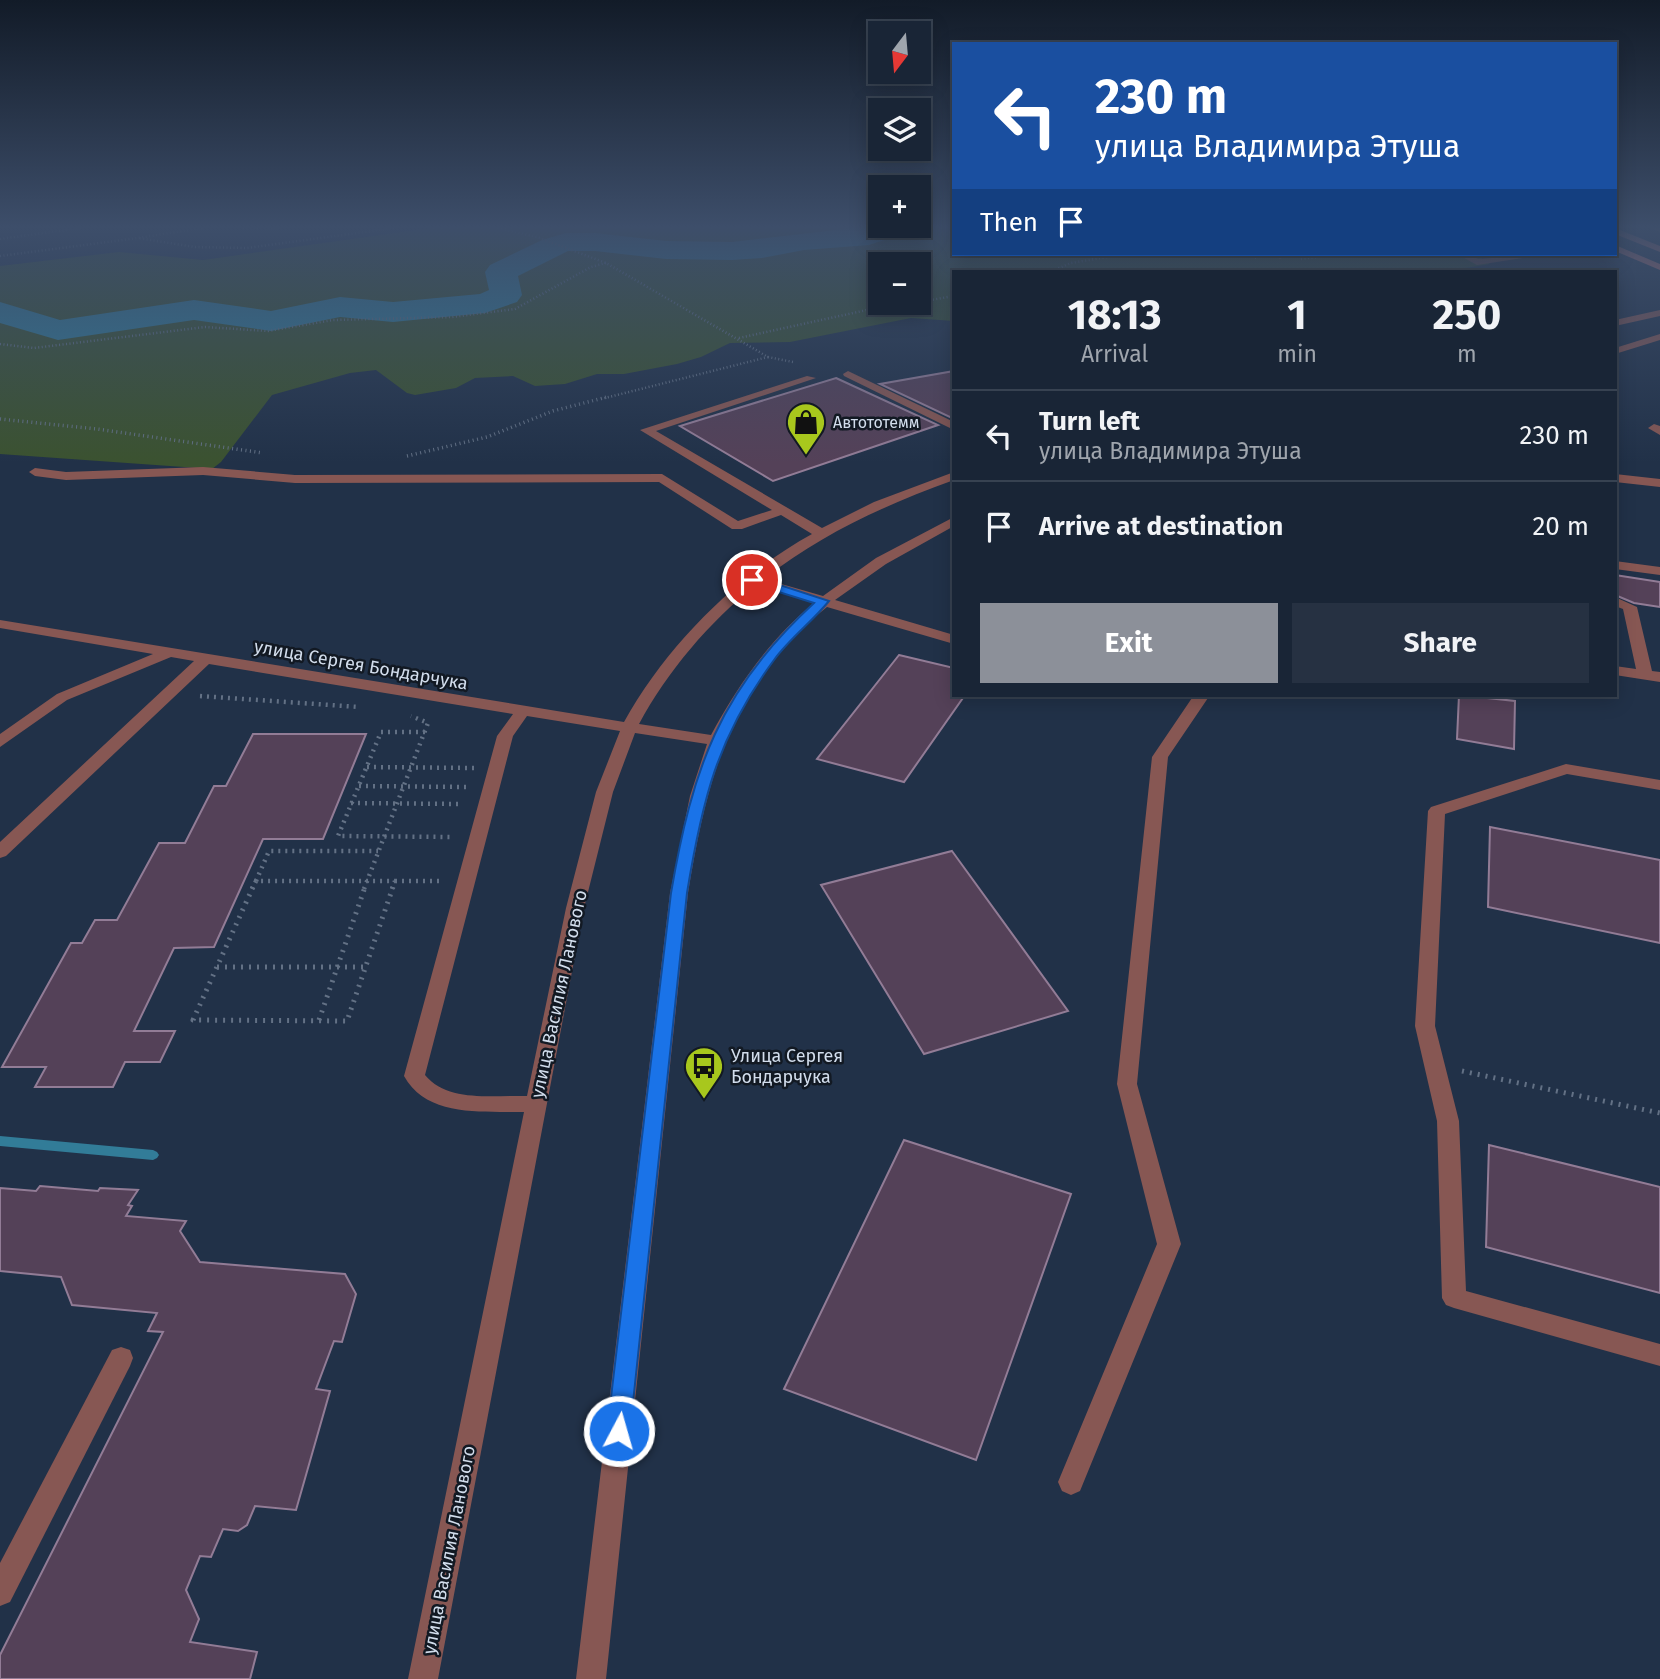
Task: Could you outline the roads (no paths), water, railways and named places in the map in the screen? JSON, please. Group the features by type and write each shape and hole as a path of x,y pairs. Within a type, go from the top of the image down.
{"street":[{"path":"1617,323 1660,313"},
{"path":"1617,350 1660,337"},
{"path":"848,374 952,426"},
{"path":"811,379 646,430 819,532"},
{"path":"35,472 66,476 203,471 295,479 662,478 737,526 780,510"},
{"name":"улица Василия Ланового","path":"423,1679 575,908 608,782 629,727 657,680 710,619 752,580 819,532 907,491 952,477"},
{"path":"1617,478 1660,483"},
{"path":"591,1679 679,893 691,822 717,741 738,701 790,631 854,577 898,549 952,522"},
{"path":"1617,565 1660,571"},
{"path":"752,580 952,639"},
{"path":"1617,602 1630,607 1653,676 1617,670"},
{"name":"улица Сергея Бондарчука","path":"0,624 717,741"},
{"path":"0,742 62,697 171,652"},
{"path":"0,852 206,658"},
{"path":"1070,1482 1169,1244 1127,1084 1160,757 1201,697"},
{"path":"523,711 505,736 414,1076 426,1091 456,1102 536,1104"},
{"path":"1660,785 1566,769 1437,811 1425,1026 1448,1121 1454,1297 1660,1355"},
{"path":"0,1592 121,1358"}],"waterway":[{"path":"0,312 58,330 194,310 271,321 340,307 393,312 451,306"},
{"path":"0,1141 153,1155"}],"place":[{"name":"Автототемм","path":"806,456"},
{"name":"Улица Сергея Бондарчука","path":"704,1100"}]}
